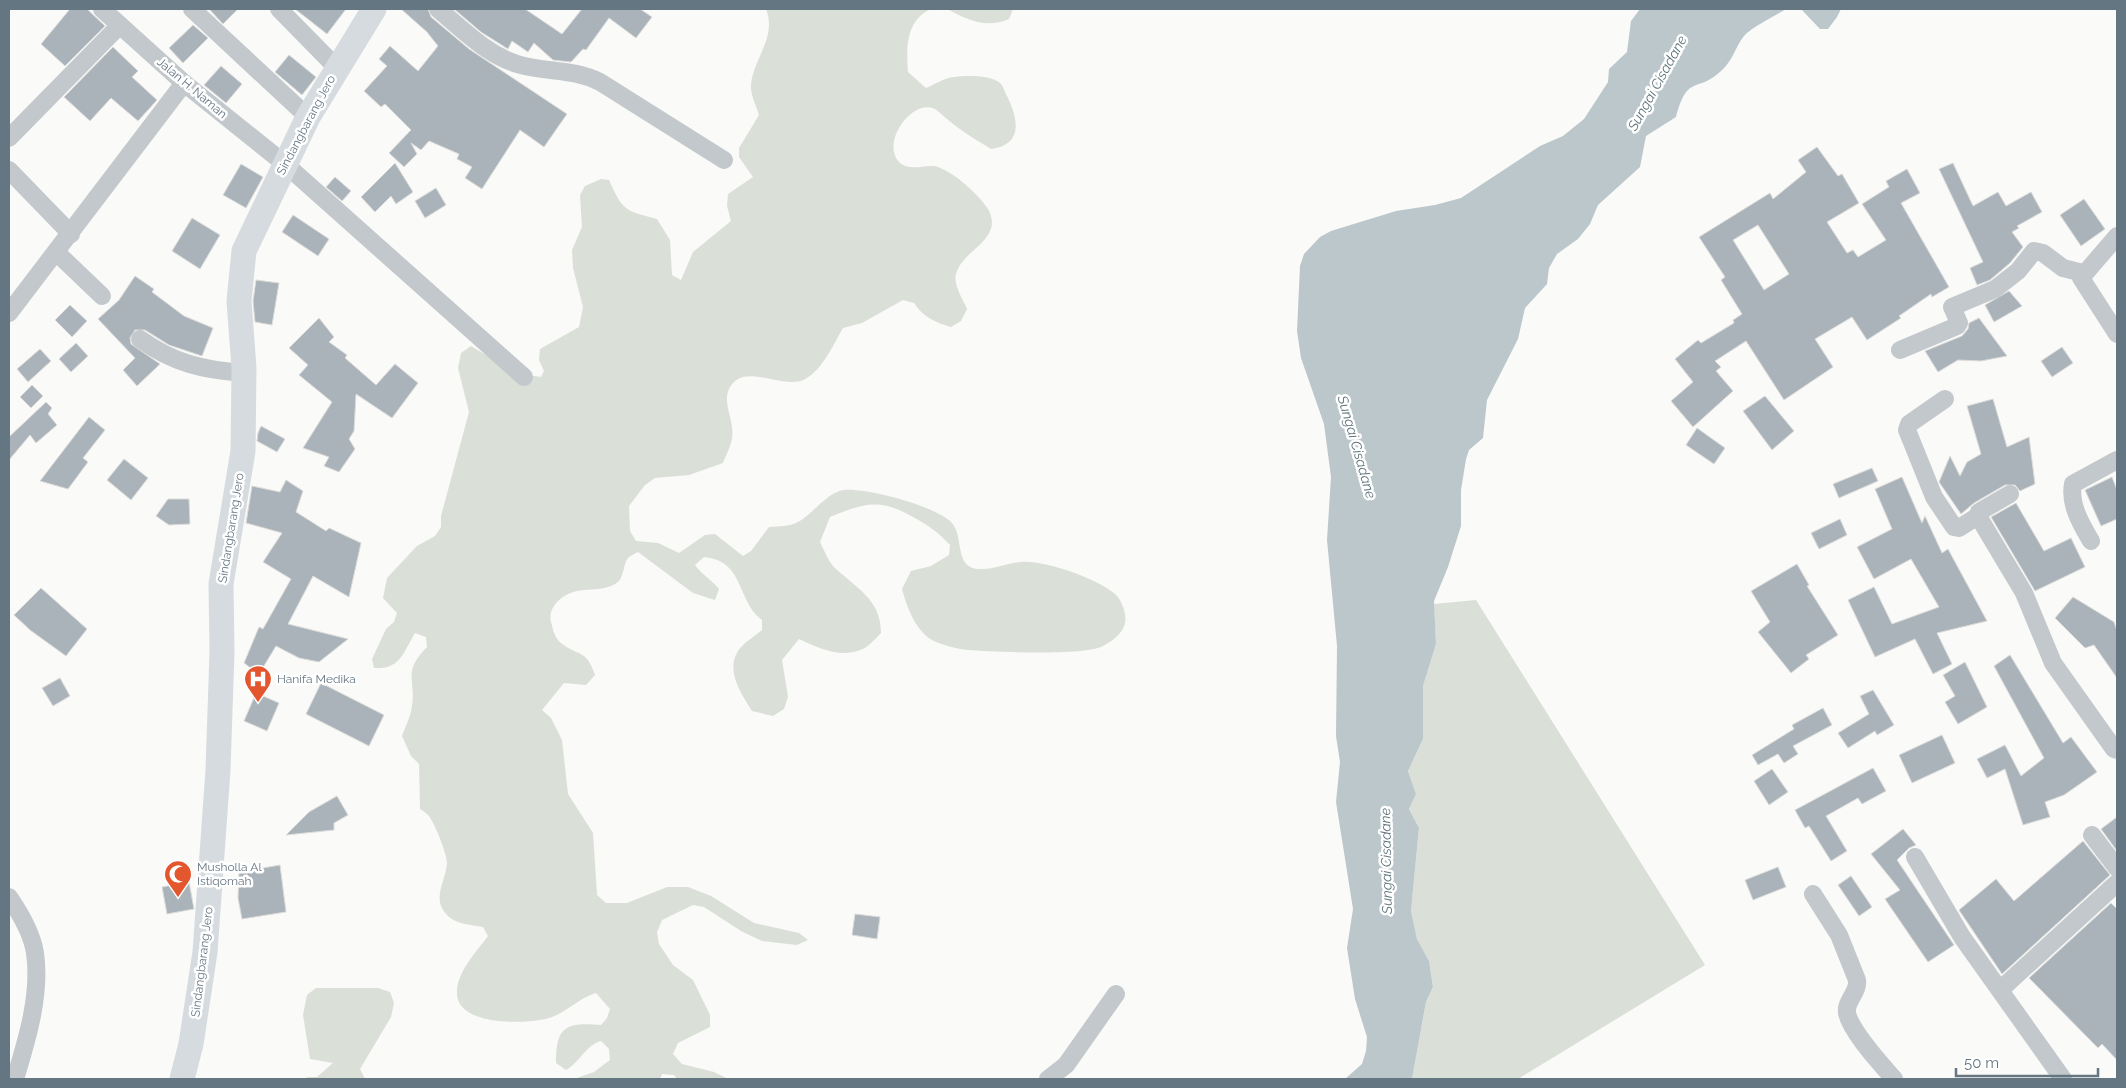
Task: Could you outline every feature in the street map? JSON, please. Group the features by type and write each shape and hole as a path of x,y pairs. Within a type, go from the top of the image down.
{"street":[{"name":"Jalan H. Naman","path":"102,9 184,83 285,164 524,377"},
{"path":"192,9 308,116"},
{"path":"279,9 337,68"},
{"name":"Sindangbarang Jero","path":"182,1079 191,1044 206,943 218,770 222,652 221,584 243,451 244,372 239,301 244,251 308,116 374,9"},
{"path":"438,9 494,53 526,66 584,74 600,82 724,160"},
{"path":"9,138 120,25"},
{"path":"9,313 71,234 184,83"},
{"path":"9,170 71,234"},
{"path":"2117,236 2083,273 2081,278 2117,334"},
{"path":"1900,350 1957,326 1958,323 1952,307 1995,289 2018,270 2034,250 2043,253 2063,268 2083,273"},
{"path":"56,252 102,296"},
{"path":"140,339 160,354 188,364 213,371 244,372"},
{"path":"1945,399 1909,424 1907,430 1934,497 1954,527 1959,528 1978,516 1980,512 2010,494"},
{"path":"2091,541 2074,505 2071,494 2073,484 2117,460"},
{"path":"1978,516 2024,593 2053,663 2114,749 2117,750"},
{"path":"2092,835 2117,868"},
{"path":"1915,857 1962,937 2063,1079"},
{"path":"2000,990 2117,883"},
{"path":"1813,894 1839,935 1857,980 1858,985 1848,1005 1847,1014 1862,1041 1894,1079"},
{"path":"12,907 31,939 35,953 34,994 28,1037 15,1079"},
{"path":"1048,1079 1066,1065 1116,994"},
{"path":"9,1051 28,1037"}],"shaded area":[{"path":"766,9 931,9 923,14 912,27 907,54 908,72 926,88 959,76 978,76 996,80 1002,85 1011,104 1016,129 1009,142 991,149 939,112 930,108 921,109 911,114 897,132 894,154 900,163 908,167 934,166 949,172 957,178 973,191 989,211 992,221 991,230 966,258 956,274 957,287 967,309 961,321 951,327 945,325 925,315 914,303 903,300 862,323 843,328 823,362 807,378 798,382 787,382 754,376 744,377 735,381 727,395 732,425 732,438 723,463 689,475 655,478 645,485 629,506 630,531 636,541 658,543 679,553 705,535 715,534 743,556 751,551 769,527 795,524 832,495 844,490 869,492 916,504 943,516 955,528 963,558 966,564 972,568 985,569 1021,562 1031,562 1057,567 1097,583 1108,589 1119,599 1125,612 1125,625 1120,634 1108,644 1078,651 997,652 968,650 936,642 926,636 916,624 902,589 911,571 931,566 949,555 950,545 928,526 891,507 872,505 853,508 830,517 820,542 833,566 872,602 880,621 881,633 863,649 846,653 830,651 799,639 782,660 788,697 784,709 773,716 752,711 736,682 733,667 734,659 743,645 762,630 762,620 748,602 734,573 717,560 704,557 695,565 719,589 715,600 693,593 638,552 628,558 618,582 604,588 572,592 564,596 552,609 550,616 556,636 567,647 585,657 592,666 595,675 586,685 564,683 542,710 551,718 562,740 568,794 593,833 597,895 606,903 627,903 667,887 688,887 711,896 754,923 799,933 808,940 797,945 762,941 741,931 704,907 693,905 662,920 657,932 659,944 673,965 693,980 710,1015 710,1027 678,1043 673,1054 682,1064 714,1072 728,1079 677,1079 674,1075 662,1074 660,1079 574,1079 594,1072 610,1060 609,1049 601,1041 595,1043 566,1070 556,1063 558,1041 565,1029 579,1025 601,1025 607,1018 610,1009 596,993 552,1017 542,1020 496,1021 468,1012 460,1003 457,992 460,977 468,962 488,936 483,927 464,924 454,920 442,909 440,896 447,863 440,839 431,820 420,809 419,764 411,756 402,736 412,706 412,670 419,656 427,647 426,637 415,633 400,659 390,666 374,668 372,659 386,629 394,622 397,613 383,598 387,578 417,546 435,536 441,527 441,516 469,412 458,368 461,353 471,346 516,373 541,377 544,371 539,360 540,349 579,327 583,307 573,268 572,250 582,227 580,195 585,186 601,179 609,180 618,198 626,208 657,219 670,240 672,275 681,280 693,252 731,221 727,206 728,194 753,177 739,157 739,148 759,115 752,96 751,84 769,29"},
{"path":"947,9 1013,9 1009,19 1001,22 985,23 970,20"},
{"path":"1476,600 1705,965 1518,1079 1412,1079 1426,1002 1433,987 1429,961 1417,939 1411,911 1419,828 1409,809 1416,794 1408,771 1423,739 1423,686 1436,644 1434,604"},
{"path":"316,988 378,988 390,992 394,1003 391,1017 360,1069 365,1079 307,1079 307,1077 317,1077 333,1063 310,1059 303,1015 307,995"}],"water":[{"name":"Sungai Cisadane","path":"1640,9 1786,9 1758,25 1744,36 1721,71 1705,82 1689,89 1680,103 1676,117 1646,136 1640,167 1598,205 1590,224 1578,239 1557,254 1549,268 1547,284 1525,308 1518,339 1487,400 1483,438 1469,450 1466,459 1461,490 1461,526 1448,567 1434,601 1436,644 1423,686 1423,739 1408,771 1416,794 1409,809 1419,828 1411,911 1417,939 1429,961 1433,987 1426,1002 1412,1079 1345,1079 1362,1064 1366,1051 1367,1037 1355,999 1347,948 1353,909 1336,802 1340,762 1336,736 1337,646 1327,540 1331,477 1324,424 1301,358 1297,331 1300,266 1304,254 1320,237 1331,231 1396,211 1435,205 1461,198 1540,146 1563,136 1584,119 1608,82 1609,69 1627,52 1631,21"},
{"path":"1801,9 1841,9 1828,29 1820,29"}],"building":[{"path":"70,9 87,9 105,26 65,66 41,44"},
{"path":"209,9 238,9 223,24"},
{"path":"295,9 346,9 327,34"},
{"path":"401,9 428,9 431,17 469,49 567,114 544,147 520,130 482,189 465,178 472,167 457,159 459,154 429,141 421,150 411,143 417,154 404,167 389,153 411,130 385,104 381,107 364,91 387,66 379,59 390,46 418,71 438,46 427,32"},
{"path":"454,9 525,9 562,34 582,9 640,9 652,17 636,38 609,18 586,50 583,49 571,62 553,60 534,43 528,52 512,41 508,49 481,32"},
{"path":"193,25 208,38 183,63 169,48"},
{"path":"113,47 138,71 132,77 157,100 138,121 111,98 90,121 64,97"},
{"path":"289,55 316,77 302,95 275,72"},
{"path":"221,66 242,84 226,103 204,85"},
{"path":"1817,147 1838,176 1842,174 1859,203 1827,222 1847,253 1853,250 1858,257 1886,240 1862,204 1889,187 1886,181 1907,169 1920,193 1901,203 1949,287 1932,297 1931,294 1899,316 1901,318 1867,340 1852,317 1815,339 1833,367 1784,400 1746,341 1715,361 1721,367 1716,371 1733,391 1693,427 1671,401 1693,382 1675,359 1698,340 1701,343 1734,323 1733,320 1742,314 1721,280 1725,277 1699,237 1770,193 1773,199 1806,172 1798,160","holes":["1758,225 1789,274 1764,290 1733,240"]},
{"path":"395,163 413,192 396,204 391,196 375,212 361,197"},
{"path":"1953,163 1973,206 1998,192 2006,206 2031,192 2042,212 2017,226 2019,228 2012,232 2023,247 2010,263 1990,280 1977,285 1970,268 1983,262 1939,169"},
{"path":"241,164 263,177 246,208 223,195"},
{"path":"335,177 351,191 342,201 326,187"},
{"path":"436,188 446,205 425,218 415,201"},
{"path":"2084,199 2105,229 2081,246 2060,215"},
{"path":"293,215 329,239 318,256 282,232"},
{"path":"192,218 220,235 200,269 172,251"},
{"path":"135,276 154,289 152,292 184,316 213,328 202,356 169,345 145,330 135,330 130,338 131,344 160,364 137,386 123,370 135,358 98,319 119,300"},
{"path":"256,280 279,283 272,325 255,322 253,301"},
{"path":"2009,291 2022,306 1994,322 1985,305"},
{"path":"70,305 87,321 72,337 55,320"},
{"path":"319,318 334,337 329,342 347,355 345,358 376,385 395,364 418,383 392,418 356,394 354,431 349,439 355,449 339,472 324,466 329,457 303,448 332,402 299,375 308,365 289,348"},
{"path":"1979,318 2007,356 1981,361 1958,360 1938,372 1925,351 1962,336 1968,329 1969,323"},
{"path":"76,343 88,356 71,372 59,359"},
{"path":"2062,347 2073,363 2052,377 2041,361"},
{"path":"40,349 51,361 28,382 17,369"},
{"path":"32,385 43,396 31,408 20,397"},
{"path":"1765,396 1794,431 1772,450 1743,411"},
{"path":"1993,399 2007,447 2029,437 2035,484 2020,491 2015,485 2005,485 1974,503 1961,514 1939,482 1950,456 1960,476 1967,462 1981,454 1967,406"},
{"path":"46,402 52,408 48,414 57,425 36,443 30,435 9,460 9,437"},
{"path":"89,417 105,430 83,458 88,462 68,489 40,481"},
{"path":"261,426 285,439 277,452 257,441"},
{"path":"1697,428 1725,448 1714,464 1686,445"},
{"path":"124,459 148,478 131,500 107,480"},
{"path":"1872,468 1878,481 1839,498 1833,484"},
{"path":"1902,477 1922,523 1925,516 1942,553 1948,549 1987,621 1937,633 1952,664 1933,674 1915,639 1875,657 1848,600 1874,587 1892,624 1939,607 1911,559 1874,579 1857,547 1892,529 1875,489"},
{"path":"2112,477 2117,490 2117,519 2101,526 2085,490"},
{"path":"286,480 303,491 296,512 326,531 329,528 361,543 349,597 313,576 288,624 348,639 319,662 299,658 276,646 259,674 244,663 259,627 263,629 291,579 263,562 282,533 246,523 252,486 280,492"},
{"path":"168,499 189,499 190,524 169,525 156,516"},
{"path":"2016,503 2044,551 2071,538 2085,567 2035,591 1991,517"},
{"path":"1840,519 1847,535 1819,549 1811,533"},
{"path":"1797,564 1809,585 1807,586 1838,635 1806,655 1809,659 1791,673 1758,632 1770,622 1751,591"},
{"path":"41,588 87,629 66,656 30,630 14,615"},
{"path":"2073,597 2114,622 2117,631 2117,678 2094,645 2085,648 2055,618"},
{"path":"2010,655 2063,743 2071,737 2097,772 2064,795 2045,802 2050,817 2023,825 2005,769 1987,778 1977,759 2005,745 2021,776 2044,758 1994,666"},
{"path":"1965,662 1987,707 1958,724 1945,702 1955,696 1943,675"},
{"path":"60,678 70,696 53,706 42,688"},
{"path":"321,683 384,715 369,746 306,714"},
{"path":"1873,690 1894,725 1877,735 1875,731 1848,748 1838,733 1869,714 1860,696"},
{"path":"256,693 279,703 267,731 244,721"},
{"path":"1823,708 1832,725 1793,746 1798,754 1784,763 1778,754 1758,765 1752,755 1794,729 1792,725"},
{"path":"1942,735 1955,763 1912,783 1899,755"},
{"path":"1873,768 1886,791 1862,804 1858,798 1826,816 1847,851 1831,861 1809,826 1805,828 1795,810"},
{"path":"1772,769 1788,792 1769,805 1754,781"},
{"path":"337,796 348,815 334,823 334,830 286,835 309,812"},
{"path":"2117,817 2117,851 2101,829"},
{"path":"1903,829 1916,845 1909,848 1897,860 1954,945 1928,962 1885,899 1900,890 1871,854"},
{"path":"2083,841 2110,875 2002,974 1959,910 1996,879 2014,901"},
{"path":"280,865 286,912 242,919 238,898 239,872"},
{"path":"1778,867 1786,887 1753,900 1745,880"},
{"path":"1851,876 1872,907 1859,916 1838,885"},
{"name":"Musholla Al Istiqomah","path":"189,882 194,909 167,914 162,887"},
{"path":"2111,903 2117,909 2117,1060 2102,1044 2098,1048 2029,978"},
{"path":"855,914 880,917 877,939 852,935"}],"place":[{"name":"Hanifa Medika","path":"258,703"},
{"name":"Musholla Al Istiqomah","path":"178,898"}]}
